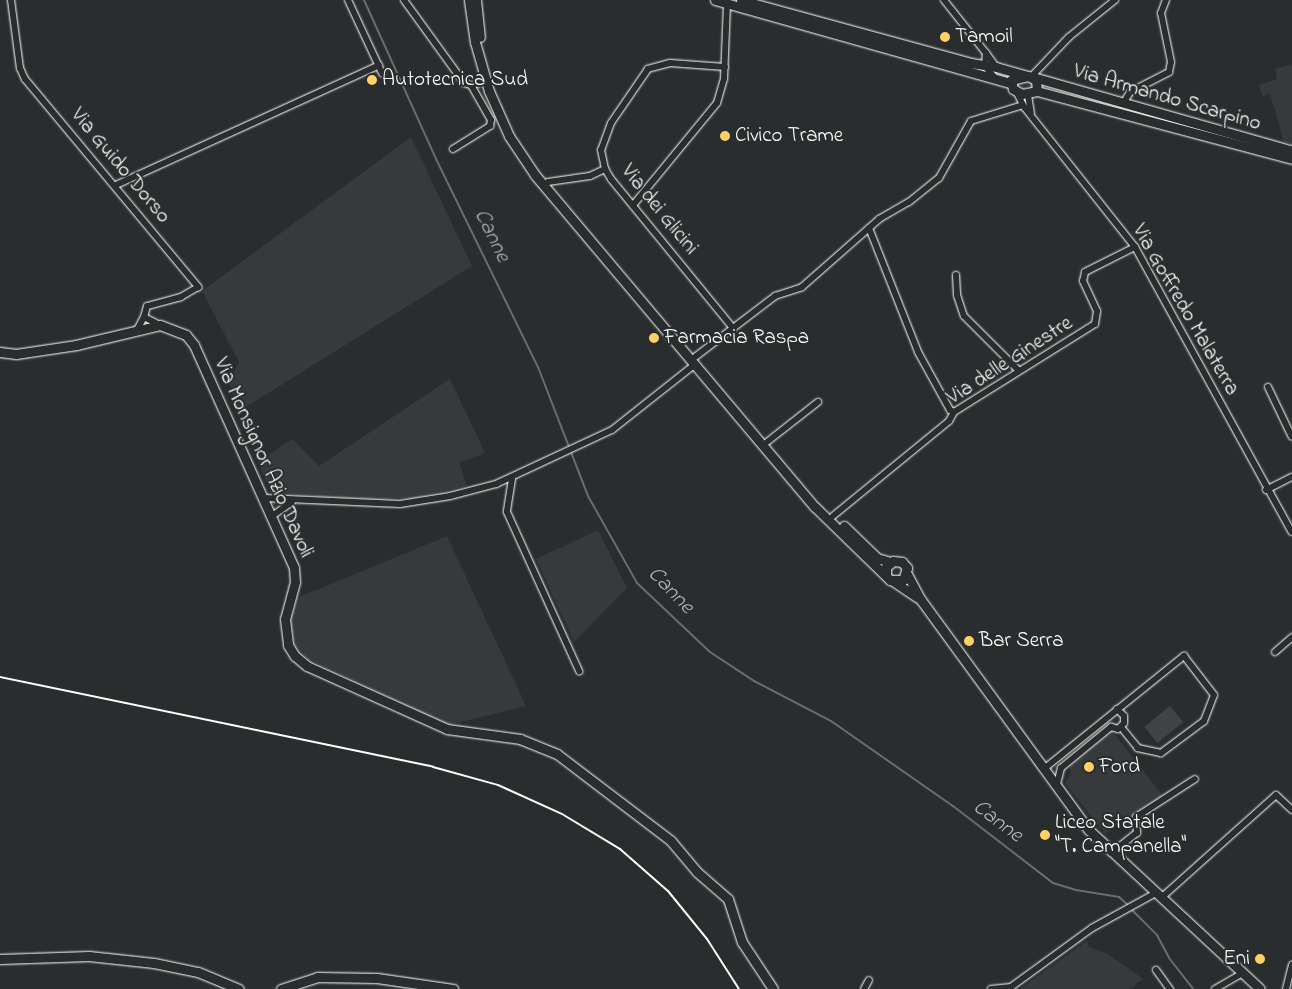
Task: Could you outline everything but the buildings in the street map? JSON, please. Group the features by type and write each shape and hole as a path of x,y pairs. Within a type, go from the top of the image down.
{"street":[{"name":"Via Guido Dorso","path":"11,0 20,68 25,79 116,185 198,287 181,297 147,306 144,317"},
{"path":"348,0 382,73"},
{"path":"404,0 458,76 471,85 491,120 490,126 453,149"},
{"path":"469,0 475,42 486,82 509,136 535,175 695,361 834,516 877,558 890,562 902,562 921,600 1089,830 1111,854 1260,989"},
{"path":"476,0 481,41 495,89 514,133 548,182 815,507 893,581 921,600"},
{"path":"715,0 1010,84 1017,92"},
{"name":"Via Armando Scarpino","path":"741,0 985,66 996,67 1292,152"},
{"path":"944,0 996,67"},
{"path":"1030,77 1068,37 1116,0"},
{"path":"1123,104 1130,92 1169,72 1171,62 1161,13 1166,0"},
{"path":"634,204 716,103 725,68 726,3"},
{"path":"986,53 985,66 996,80"},
{"name":"Via dei Glicini","path":"725,68 670,63 648,69 604,137 602,150 605,168 733,328"},
{"path":"116,185 379,66"},
{"path":"1010,84 1017,76 1030,77 1038,83 1033,93"},
{"path":"471,85 486,82"},
{"name":"Via Armando Scarpino","path":"1017,92 1033,93 1292,159"},
{"name":"Via Goffredo Malaterra","path":"1017,92 1023,105 1135,247 1266,490 1292,532"},
{"name":"Via Goffredo Malaterra","path":"1032,116 1033,93"},
{"path":"264,498 292,502 364,504 422,502 512,478 593,441 640,409 733,328 775,296 802,286 869,228 939,178 971,121 1023,105"},
{"path":"548,182 590,176 605,168"},
{"path":"869,228 918,352 950,410 954,412"},
{"name":"Via delle Ginestre","path":"834,516 949,421 954,412 1018,370 1095,324 1097,312 1083,281 1085,272 1135,247"},
{"path":"956,275 958,302 964,316 1018,370"},
{"path":"137,330 144,317 160,325"},
{"path":"0,352 16,354 33,352 160,325"},
{"name":"Via Monsignor Azio Davoli","path":"160,325 181,331 194,345 272,516 296,575 285,619 288,645 295,656 307,666 447,729 520,739 557,754 671,841 697,872 728,899 742,942 773,989"},
{"path":"1268,387 1292,437"},
{"path":"768,442 818,402"},
{"path":"1266,490 1292,477"},
{"path":"512,478 507,512 579,671"},
{"path":"272,516 292,502"},
{"path":"886,574 890,562"},
{"path":"893,581 900,581 907,574"},
{"path":"1275,652 1292,636"},
{"path":"1045,768 1184,656 1214,695 1204,721 1161,753 1138,748 1121,727"},
{"path":"1117,709 1125,720 1121,727"},
{"path":"1057,784 1061,768 1111,727 1121,727"},
{"path":"1111,854 1137,833 1136,817 1195,779"},
{"path":"991,989 1009,988 1092,928 1143,900 1158,895 1276,795 1292,810"},
{"path":"0,959 89,956 154,963 198,972 239,989"},
{"path":"1286,989 1292,965"},
{"path":"1156,970 1170,989"},
{"path":"1215,989 1243,973"},
{"path":"280,989 317,977 377,978 453,989"},
{"path":"864,989 869,980"}],"shaded area":[{"path":"1292,64 1292,144 1284,142 1270,94 1262,96 1259,85 1277,79 1275,69"},
{"path":"411,137 472,266 238,412 229,382 239,362 202,291"},
{"path":"450,379 485,453 459,463 467,486 414,498 365,499 275,493 266,482 258,462 292,439 319,466"},
{"path":"598,530 627,588 574,642 536,559"},
{"path":"447,536 526,706 448,725 308,659 295,645 291,620 297,598"},
{"path":"1170,706 1183,722 1158,743 1144,727"},
{"path":"1112,731 1163,796 1105,834 1065,783 1071,773 1069,766"},
{"path":"1087,941 1089,947 1108,954 1143,979 1129,989 1020,989"}],"waterway":[{"name":"Canne","path":"364,0 436,159 538,367 588,496 637,583 710,652 754,681 831,721 953,806 1053,883 1076,890 1119,897 1128,905"},
{"name":"Canne","path":"1131,909 1157,935 1169,958 1193,989"}],"railway":[{"path":"0,677 433,767 498,785 562,814 620,849 668,891 707,939 739,989"}],"place":[{"name":"Tamoil","path":"945,37"},
{"name":"Autotecnica Sud","path":"372,80"},
{"name":"Civico Trame","path":"725,136"},
{"name":"Farmacia Raspa","path":"654,338"},
{"name":"Bar Serra","path":"969,641"},
{"name":"Ford","path":"1089,767"},
{"name":"Liceo Statale \"T. Campanella\"","path":"1045,835"},
{"name":"Eni","path":"1260,959"}]}
